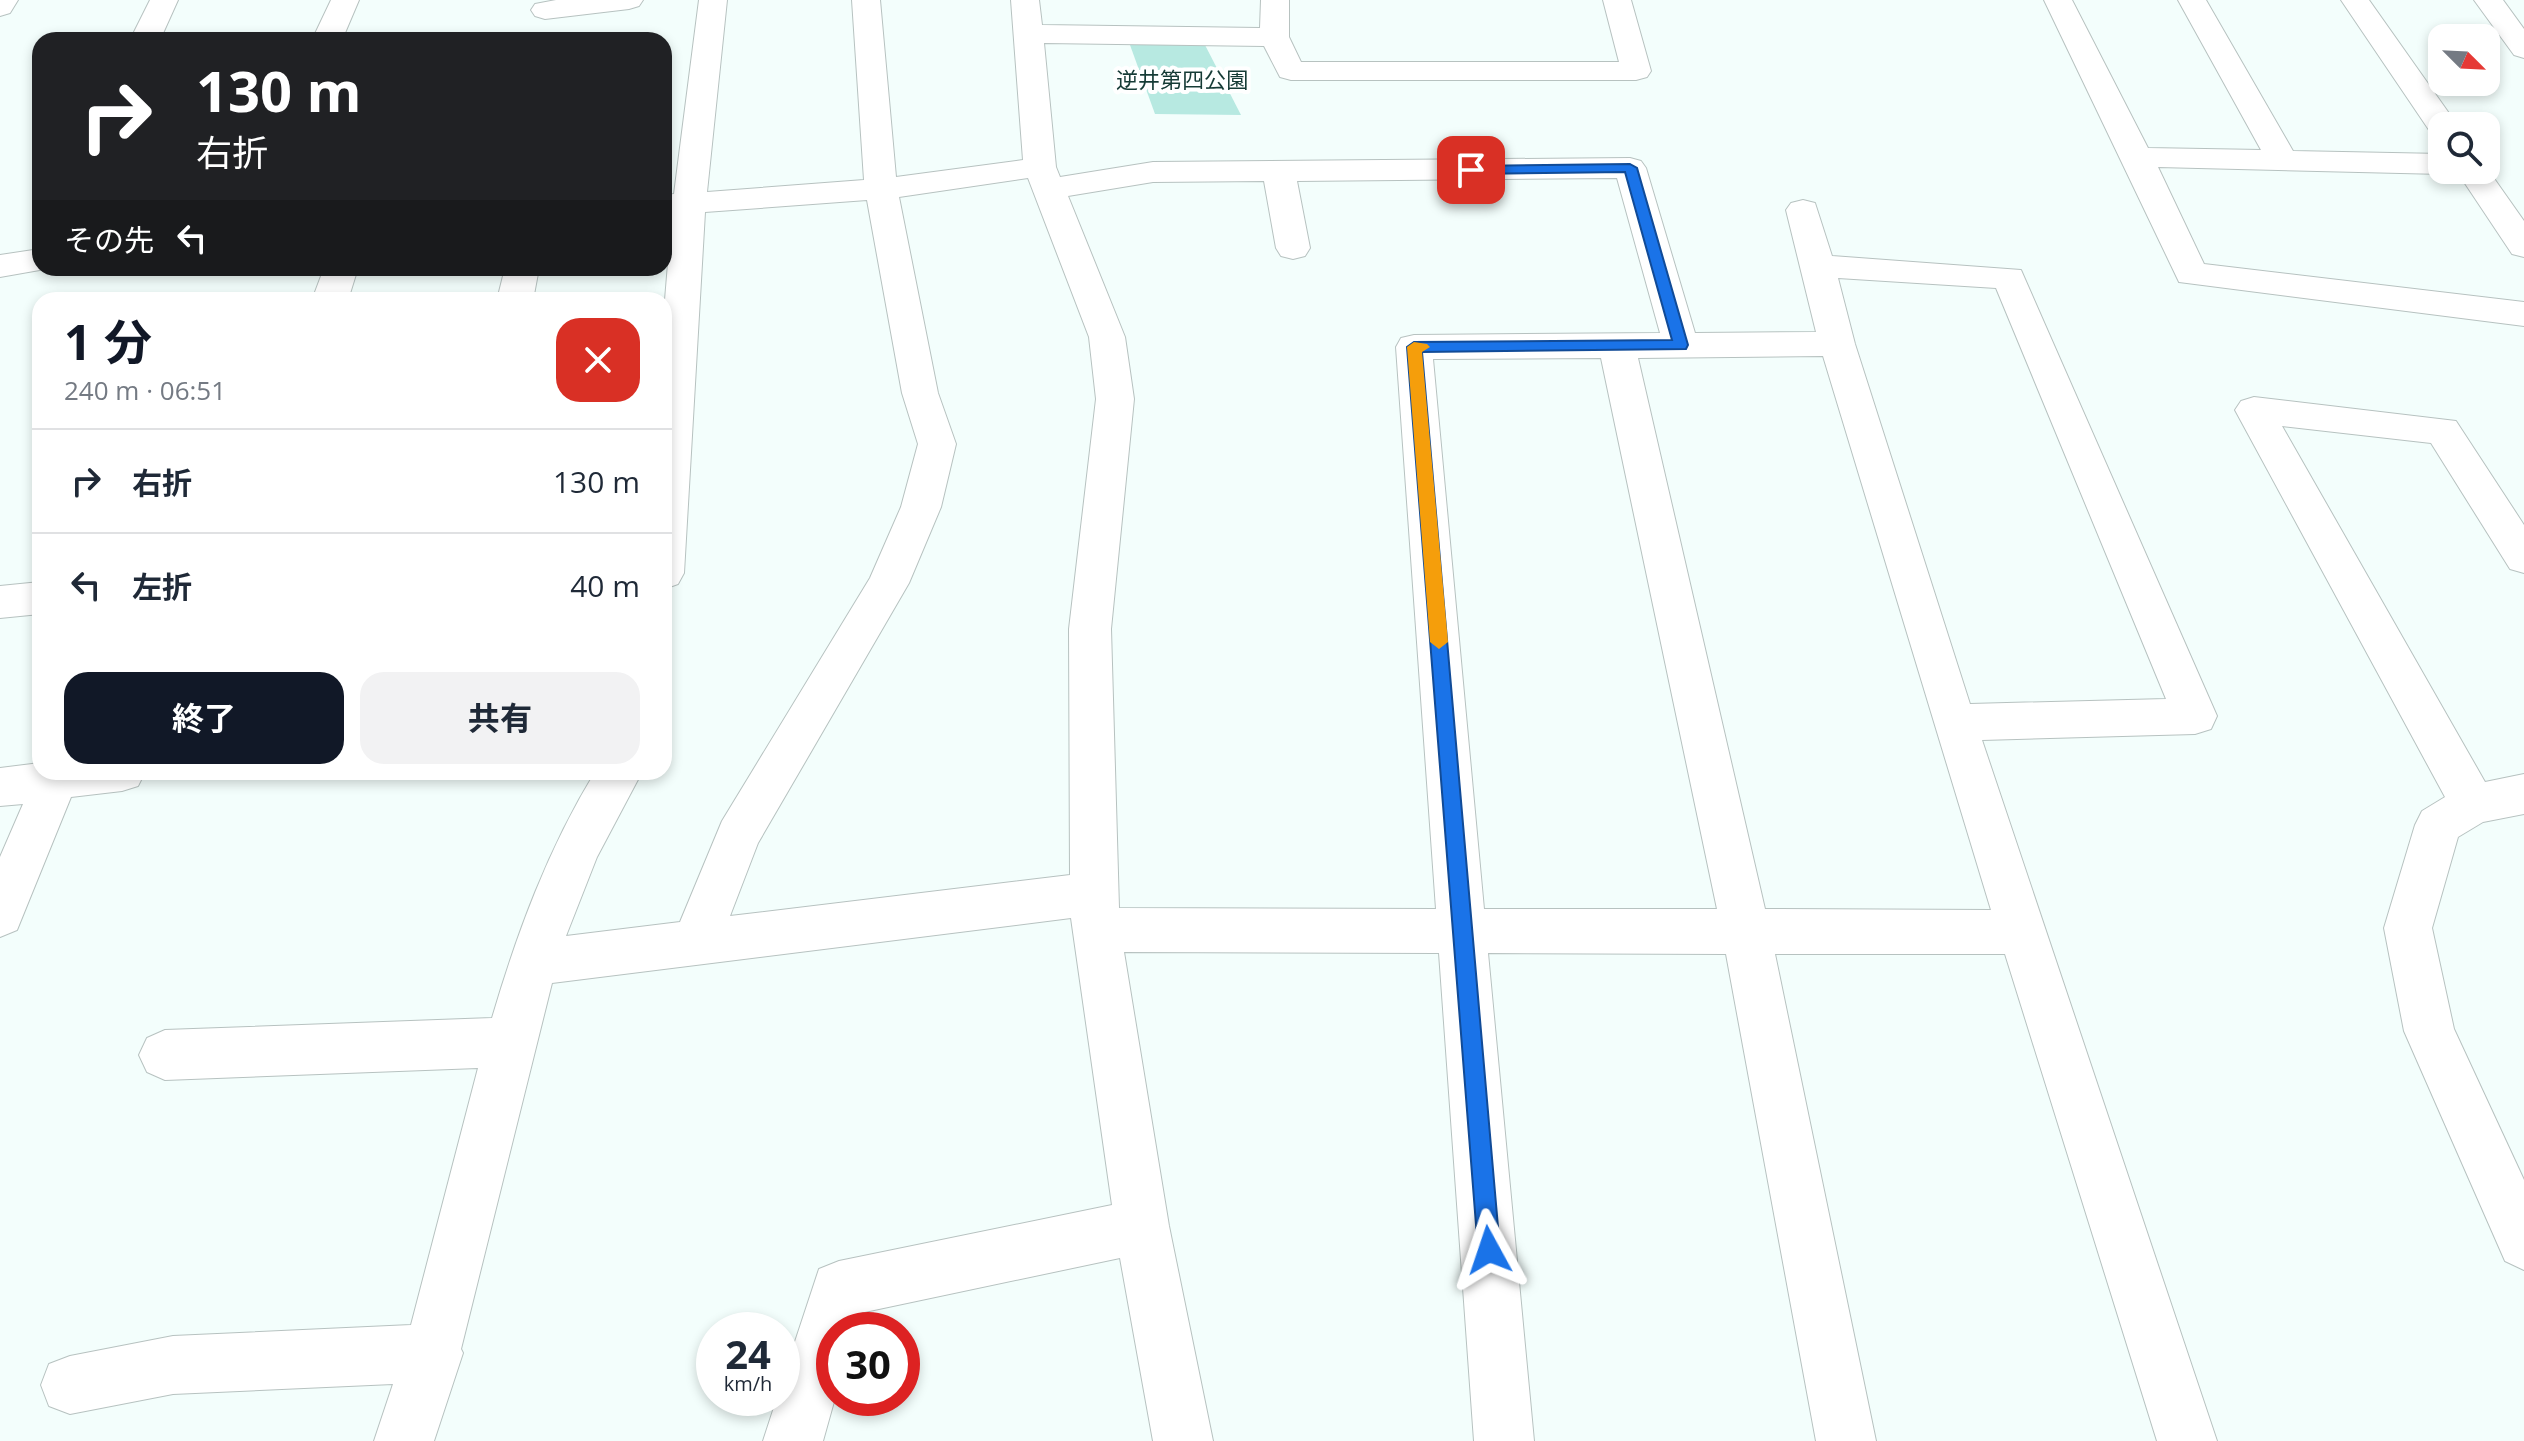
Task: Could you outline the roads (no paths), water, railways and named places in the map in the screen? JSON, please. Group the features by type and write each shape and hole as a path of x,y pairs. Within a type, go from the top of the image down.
{"street":[{"path":"0,7 4,0"},
{"path":"149,32 164,0"},
{"path":"331,32 345,0"},
{"path":"538,5 629,0"},
{"path":"672,346 677,204 713,0"},
{"path":"696,943 738,835 888,583 921,507 937,444 920,393 881,189 866,0"},
{"path":"1275,0 1274,37 1291,71 1636,71 1617,0"},
{"path":"2058,0 2137,157 2191,274 2524,314"},
{"path":"2192,0 2283,161"},
{"path":"2355,0 2432,112"},
{"path":"2488,0 2524,49"},
{"path":"538,5 565,26 564,32"},
{"path":"1183,1441 1142,1226 1095,912 1090,629 1115,399 1107,337 1043,178 1027,17 1274,37"},
{"path":"2137,157 2428,164"},
{"path":"677,204 1153,172 1630,168 1681,345"},
{"path":"1279,172 1293,248"},
{"path":"2482,184 2524,246"},
{"path":"1803,210 1837,344 1954,723 2187,1441"},
{"path":"0,266 32,261"},
{"path":"1817,266 2009,278 2195,716 1954,723"},
{"path":"1504,1441 1414,347 1837,344"},
{"path":"1617,346 1746,932 1846,1441"},
{"path":"2473,804 2254,410 2443,431 2524,558"},
{"path":"0,602 32,599"},
{"path":"0,787 55,780 0,915"},
{"path":"404,1441 434,1353 532,963 590,817 614,780"},
{"path":"2524,794 2473,804 2438,825 2408,928 2429,1031 2508,1171 2524,1242"},
{"path":"532,963 696,943 1095,912 1464,931 2022,932"},
{"path":"165,1055 510,1042"},
{"path":"793,1441 839,1289 1142,1226"},
{"path":"70,1385 173,1365 434,1353"}],"park label":[{"name":"逆井第四公園","path":"1182,79"}]}
